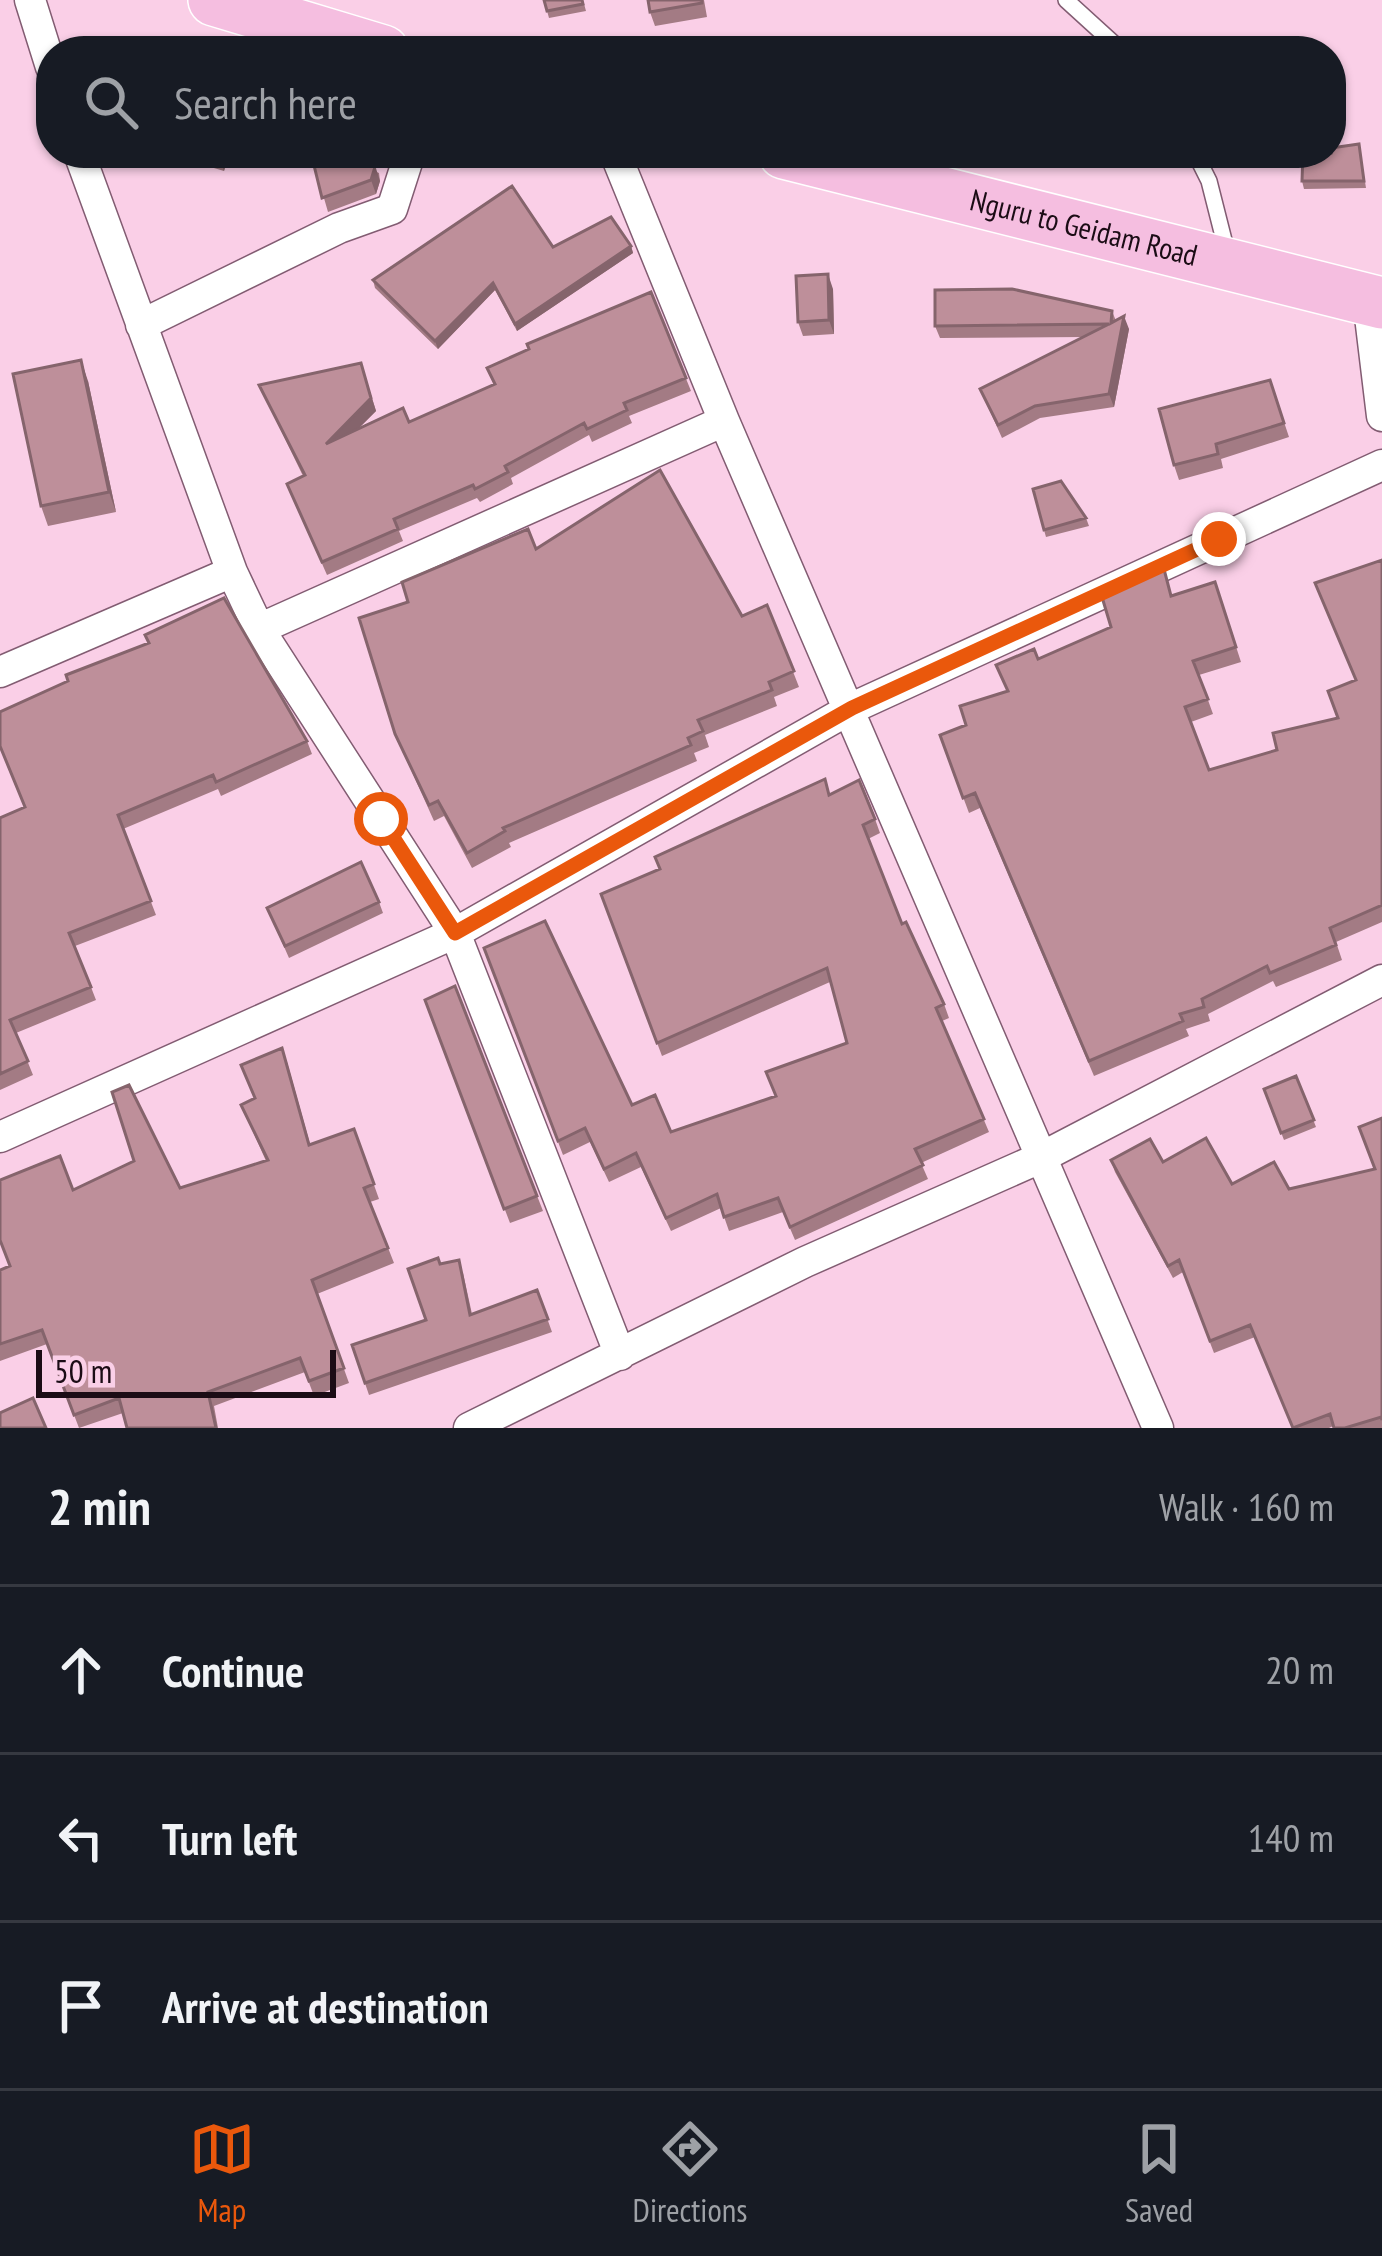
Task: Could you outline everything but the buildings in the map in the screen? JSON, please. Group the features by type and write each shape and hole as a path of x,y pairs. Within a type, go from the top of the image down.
{"main road":[{"path":"214,0 333,36"},
{"name":"Nguru to Geidam Road","path":"844,168 1375,302"}],"street":[{"path":"29,0 41,36"},
{"path":"84,168 232,572 259,628 455,933 620,1355"},
{"path":"141,325 338,228 392,209 405,168"},
{"path":"620,168 724,421 852,708 1158,1428"},
{"path":"1375,302 1382,416"},
{"path":"259,628 724,421"},
{"path":"0,1137 455,933 852,708 1382,465"},
{"path":"0,672 232,572"},
{"path":"469,1428 805,1262 1040,1158 1382,980"}],"lane":[{"path":"1066,0 1106,36"},
{"path":"1202,168 1230,264"}],"route":[{"path":"381,819 455,933 852,708 1219,539"}]}
